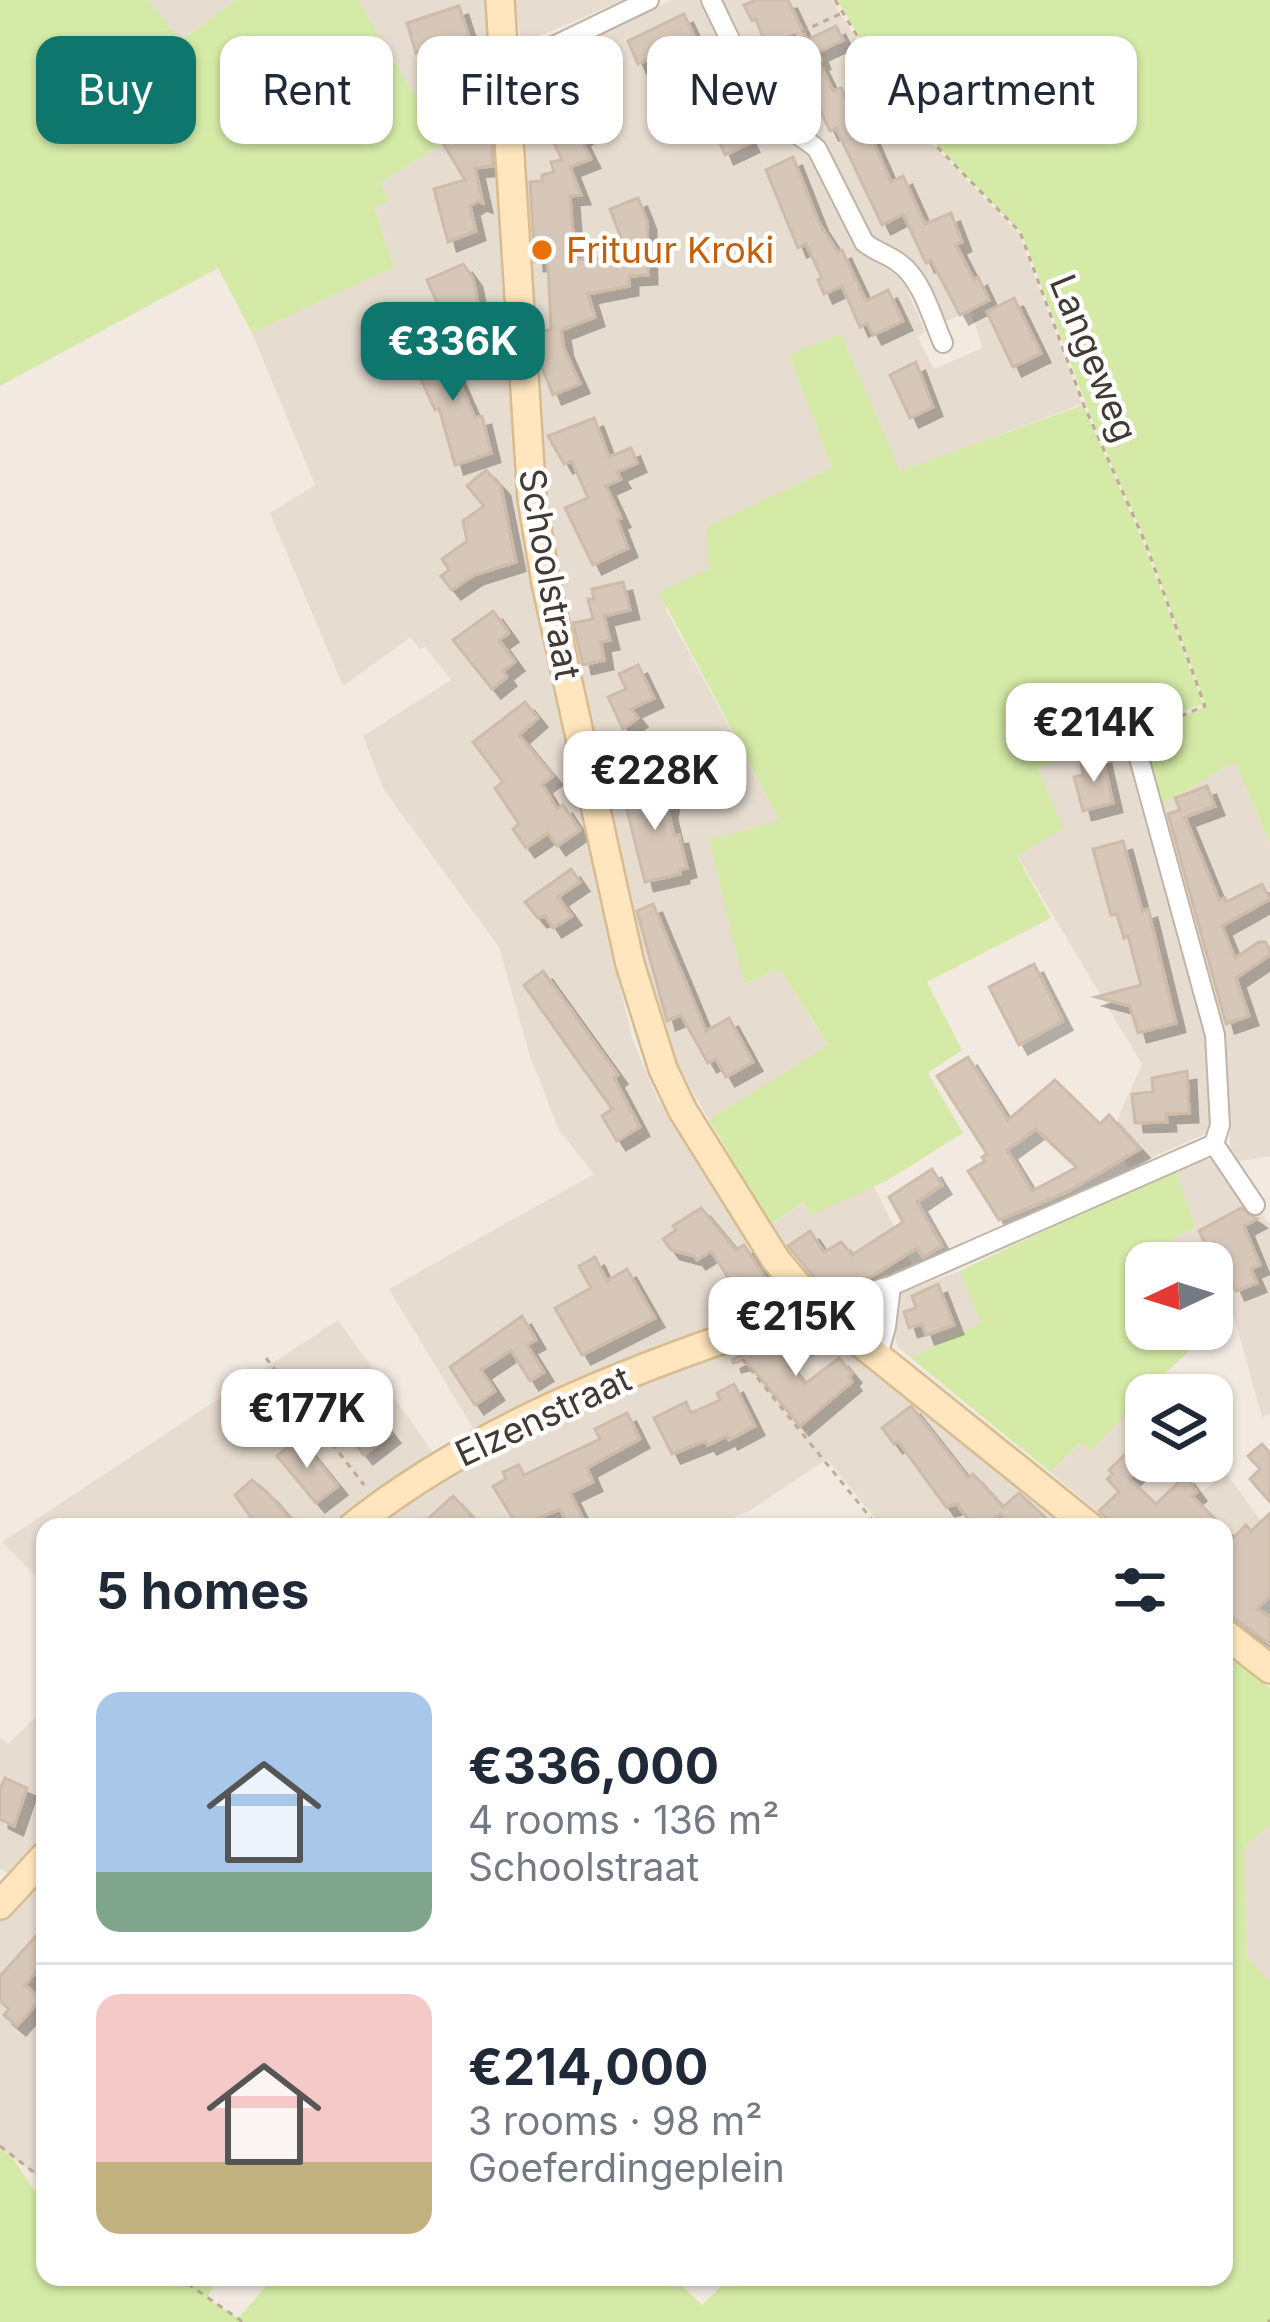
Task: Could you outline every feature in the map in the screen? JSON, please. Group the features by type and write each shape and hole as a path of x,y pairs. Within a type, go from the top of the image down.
{"street":[{"name":"Schoolstraat","path":"500,0 504,36"},
{"path":"575,36 649,0"},
{"path":"710,0 728,36"},
{"name":"Schoolstraat","path":"511,144 532,499 546,583 630,964 663,1069 682,1111 776,1260 816,1307 1079,1518"},
{"path":"812,144 864,242 899,263 916,283 943,343"},
{"path":"816,1307 891,1286 1214,1144 1220,1124 1215,1035 1133,736"},
{"path":"1214,1144 1256,1205"},
{"path":"877,1358 891,1286"},
{"name":"Elzenstraat","path":"363,1518 460,1454 630,1375 816,1307"},
{"path":"1233,1640 1270,1669"},
{"path":"0,1906 36,1866"}],"path":[{"name":"Langeweg","path":"835,0 906,115 1020,232 1083,403 1145,542 1205,706 1133,736"},
{"path":"792,36 842,12"},
{"path":"730,1337 740,1356 871,1518"},
{"path":"266,1358 380,1505"},
{"path":"0,2146 36,2174"},
{"path":"191,2286 243,2322"}],"shaded area":[{"path":"148,0 236,0 188,36 177,36"},
{"path":"358,0 489,0 491,36 417,36 417,99 393,59 393,36 379,36"},
{"path":"515,0 624,0 539,36 520,35"},
{"path":"671,0 700,0 718,36 647,36 647,144 799,144 856,248 903,280 925,331 918,338 934,369 983,348 970,310 945,322 916,268 904,255 876,242 821,141 821,36 740,36 723,0 832,0 855,36 845,36 845,144 932,144 1019,234 1082,404 900,472 841,335 789,355 832,468 708,527 710,569 665,608 780,821 745,984 780,969 828,1046 709,1120 667,1045 641,961 546,504 522,144 623,144 623,36 599,36"},
{"path":"441,144 497,144 518,511 632,1038 657,1098 791,1297 791,1304 476,1433 389,1289 594,1174 559,1130 530,1056 499,947 384,790 363,736 451,680 411,637 343,686 270,513 315,485 252,333 394,267 374,206 390,201 380,183"},
{"path":"1127,730 1205,1022 1214,1101 1211,1131 1128,1168 1111,1134 1142,1064 1017,855 1062,828 1038,768"},
{"path":"1234,762 1270,842 1270,1156 1231,1163 1226,1054 1206,967 1158,807"},
{"path":"1204,1158 1212,1160 1270,1224 1270,1414 1262,1417 1233,1316 1233,1242 1170,1242 1196,1227 1174,1169"},
{"path":"874,1186 912,1264 867,1284 822,1296 809,1285 771,1225 805,1202 812,1214"},
{"path":"960,1271 982,1323 911,1358 897,1346 892,1321 897,1294"},
{"path":"338,1320 435,1455 348,1518 38,1518"},
{"path":"808,1321 1060,1518 875,1518 827,1459 732,1518 380,1518 445,1472 610,1393"},
{"path":"1125,1415 1125,1482 1195,1482 1203,1492 1213,1482 1233,1482 1270,1534 1256,1590 1233,1616 1233,1518 1105,1518 1050,1472 1081,1443 1090,1449"},
{"path":"36,1520 36,1576 2,1542"},
{"path":"36,1717 36,1849 15,1876 0,1869 0,1738 8,1744"},
{"path":"1270,1824 1270,1982 1247,1959 1244,1848"},
{"path":"36,1880 36,2175 0,2148 0,1918"}],"green space":[{"path":"0,0 148,0 177,36 36,36 36,144 196,144 196,36 188,36 236,0 358,0 379,36 220,36 220,144 393,144 393,59 417,99 417,144 441,144 380,183 390,201 374,207 394,267 252,333 218,268 0,386"},
{"path":"837,0 1270,0 1270,842 1234,762 1158,807 1139,735 1206,706 1146,542 1093,422 1021,232 935,144 1137,144 1137,36 859,36"},
{"path":"841,334 900,471 1083,405 1143,542 1203,704 1038,768 1063,828 1017,856 1051,918 927,982 962,1050 928,1073 963,1133 888,1180 811,1215 804,1202 771,1224 709,1120 828,1045 780,969 744,984 709,840 780,821 659,592 709,569 707,527 832,468 789,355"},
{"path":"1174,1169 1196,1227 1171,1242 1125,1242 1125,1350 1190,1350 1165,1374 1125,1374 1125,1416 1090,1450 1080,1443 1050,1472 911,1358 981,1323 960,1271"},
{"path":"1233,1659 1270,1688 1270,1824 1244,1848 1247,1958 1270,1982 1270,2322 0,2322 0,2148 36,2187 36,2286 211,2286 207,2298 238,2318 266,2286 682,2286 702,2305 722,2286 1233,2286"}],"building":[{"path":"756,0 788,0 805,36 762,36 744,5"},
{"path":"459,6 469,36 417,36 416,53 407,23"},
{"path":"684,14 694,36 647,36 647,60 638,64 628,41"},
{"path":"836,26 843,40 821,51 821,36 815,36"},
{"path":"821,67 833,91 841,88 845,96 845,144 874,144 891,182 903,176 925,224 951,213 962,242 956,245 989,300 960,315 931,260 926,263 903,214 882,225 836,128 830,131 821,112"},
{"path":"444,144 491,144 493,166 475,168 483,203 470,206 476,231 448,242 434,189 465,180"},
{"path":"554,144 584,144 591,159 570,167 581,195 570,196 575,260 628,256 610,209 638,198 647,221 648,275 629,276 629,286 588,294 595,317 561,330 580,384 553,395 542,368 539,331 551,330 548,261 535,262 530,182 542,181 542,175 554,172 551,162 562,160"},
{"path":"720,144 748,144 725,155"},
{"path":"793,157 819,223 838,252 842,250 866,301 888,290 903,321 873,335 867,323 860,327 842,286 824,294 818,280 822,278 806,244 798,248 766,170"},
{"path":"463,264 473,278 478,303 444,318 427,280"},
{"path":"1014,298 1041,353 1013,367 987,312"},
{"path":"458,342 468,362 453,368 475,418 482,416 491,453 455,465 439,408 435,410 413,362"},
{"path":"916,362 933,407 910,418 890,375"},
{"path":"594,418 609,457 631,448 637,463 617,472 621,479 606,486 628,548 593,565 565,508 588,498 572,461 564,464 548,436"},
{"path":"486,470 501,487 516,562 474,575 452,590 441,576 449,570 442,559 467,541 463,521 484,506 467,486"},
{"path":"623,582 630,610 604,616 610,640 601,642 604,660 583,665 573,623 593,619 588,599 594,599 592,589"},
{"path":"493,611 509,633 499,640 515,662 503,671 507,677 492,689 453,640"},
{"path":"638,665 654,698 631,709 638,718 623,729 608,697 626,689 619,674"},
{"path":"525,702 538,718 519,735 553,776 542,784 557,809 563,805 580,830 557,846 548,833 526,848 513,829 519,824 495,788 503,782 473,742"},
{"path":"1102,755 1113,803 1083,811 1074,777 1083,775 1081,762"},
{"path":"649,783 662,783 671,794 668,810 687,868 645,882 624,798 639,794"},
{"path":"1207,786 1215,806 1185,817 1219,900 1226,902 1262,884 1270,899 1222,926 1235,958 1259,942 1270,950 1270,955 1236,978 1249,1016 1226,1024 1168,814 1180,810 1175,798"},
{"path":"1123,841 1142,911 1148,909 1176,1023 1138,1033 1130,1006 1096,997 1141,985 1128,936 1124,938 1117,914 1111,915 1093,849"},
{"path":"571,869 580,882 558,897 572,916 553,928 525,902"},
{"path":"653,904 706,1031 729,1018 753,1062 726,1077 716,1059 708,1063 681,1015 667,1021 637,911"},
{"path":"1034,964 1063,1021 1019,1045 989,987"},
{"path":"543,971 618,1075 614,1078 640,1127 617,1141 602,1116 612,1109 524,985"},
{"path":"968,1057 1008,1120 1055,1080 1100,1124 1109,1115 1140,1149 1067,1192 999,1220 968,1171 985,1161 982,1157 987,1154 937,1076","holes":["1036,1129 1077,1167 1032,1191 1007,1150"]},
{"path":"1187,1071 1189,1113 1166,1114 1167,1122 1135,1123 1132,1094 1153,1092 1152,1078"},
{"path":"932,1169 942,1185 917,1202 942,1246 923,1257 917,1248 869,1278 825,1290 788,1246 810,1231 824,1252 841,1242 852,1255 903,1222 889,1197"},
{"path":"701,1208 736,1250 744,1245 778,1298 758,1306 739,1278 732,1283 711,1251 697,1260 671,1250 663,1239 676,1230 673,1226"},
{"path":"1241,1208 1257,1219 1244,1226 1260,1265 1251,1269 1257,1283 1236,1291 1233,1242 1204,1242 1199,1231"},
{"path":"595,1257 607,1281 627,1269 655,1318 582,1355 555,1308 591,1288 579,1266"},
{"path":"938,1284 954,1325 926,1335 922,1324 909,1328 904,1312 916,1308 912,1296"},
{"path":"522,1316 536,1340 527,1345 544,1372 530,1381 511,1350 481,1370 495,1391 475,1405 450,1367"},
{"path":"795,1331 804,1345 778,1351 805,1384 839,1358 852,1374 852,1382 800,1426 745,1360 732,1360"},
{"path":"734,1384 755,1426 729,1440 727,1436 708,1445 705,1441 672,1454 654,1418 686,1402 691,1413 720,1400 717,1393"},
{"path":"368,1405 391,1434 364,1455 347,1433 361,1423 354,1416"},
{"path":"911,1406 968,1478 973,1474 1003,1507 1019,1493 1046,1518 1004,1518 1000,1514 967,1518 957,1504 946,1507 898,1441 894,1444 882,1428"},
{"path":"627,1413 640,1439 587,1468 593,1482 570,1493 582,1518 564,1518 560,1509 539,1518 513,1518 493,1486 506,1479 503,1472 519,1465 524,1475 600,1439 595,1429"},
{"path":"299,1438 338,1486 316,1503 277,1456"},
{"path":"1262,1444 1270,1453 1270,1502 1250,1479 1260,1469 1248,1456"},
{"path":"1125,1454 1125,1482 1133,1482 1156,1504 1179,1482 1190,1482 1197,1492 1192,1496 1214,1518 1106,1518 1099,1511 1119,1492 1107,1479 1113,1474 1109,1470"},
{"path":"252,1480 289,1518 252,1518 235,1495"},
{"path":"453,1496 473,1518 429,1518"},
{"path":"1270,1513 1270,1596 1257,1609 1270,1617 1270,1644 1233,1617 1233,1538 1246,1525 1251,1531"},
{"path":"5,1778 27,1788 14,1826 0,1819 0,1788"},
{"path":"36,1936 36,1972 25,1985 36,1995 36,2005 17,2026 4,2015 9,2009 0,2001 0,1976"}],"place":[{"name":"Frituur Kroki","path":"542,250"}]}
